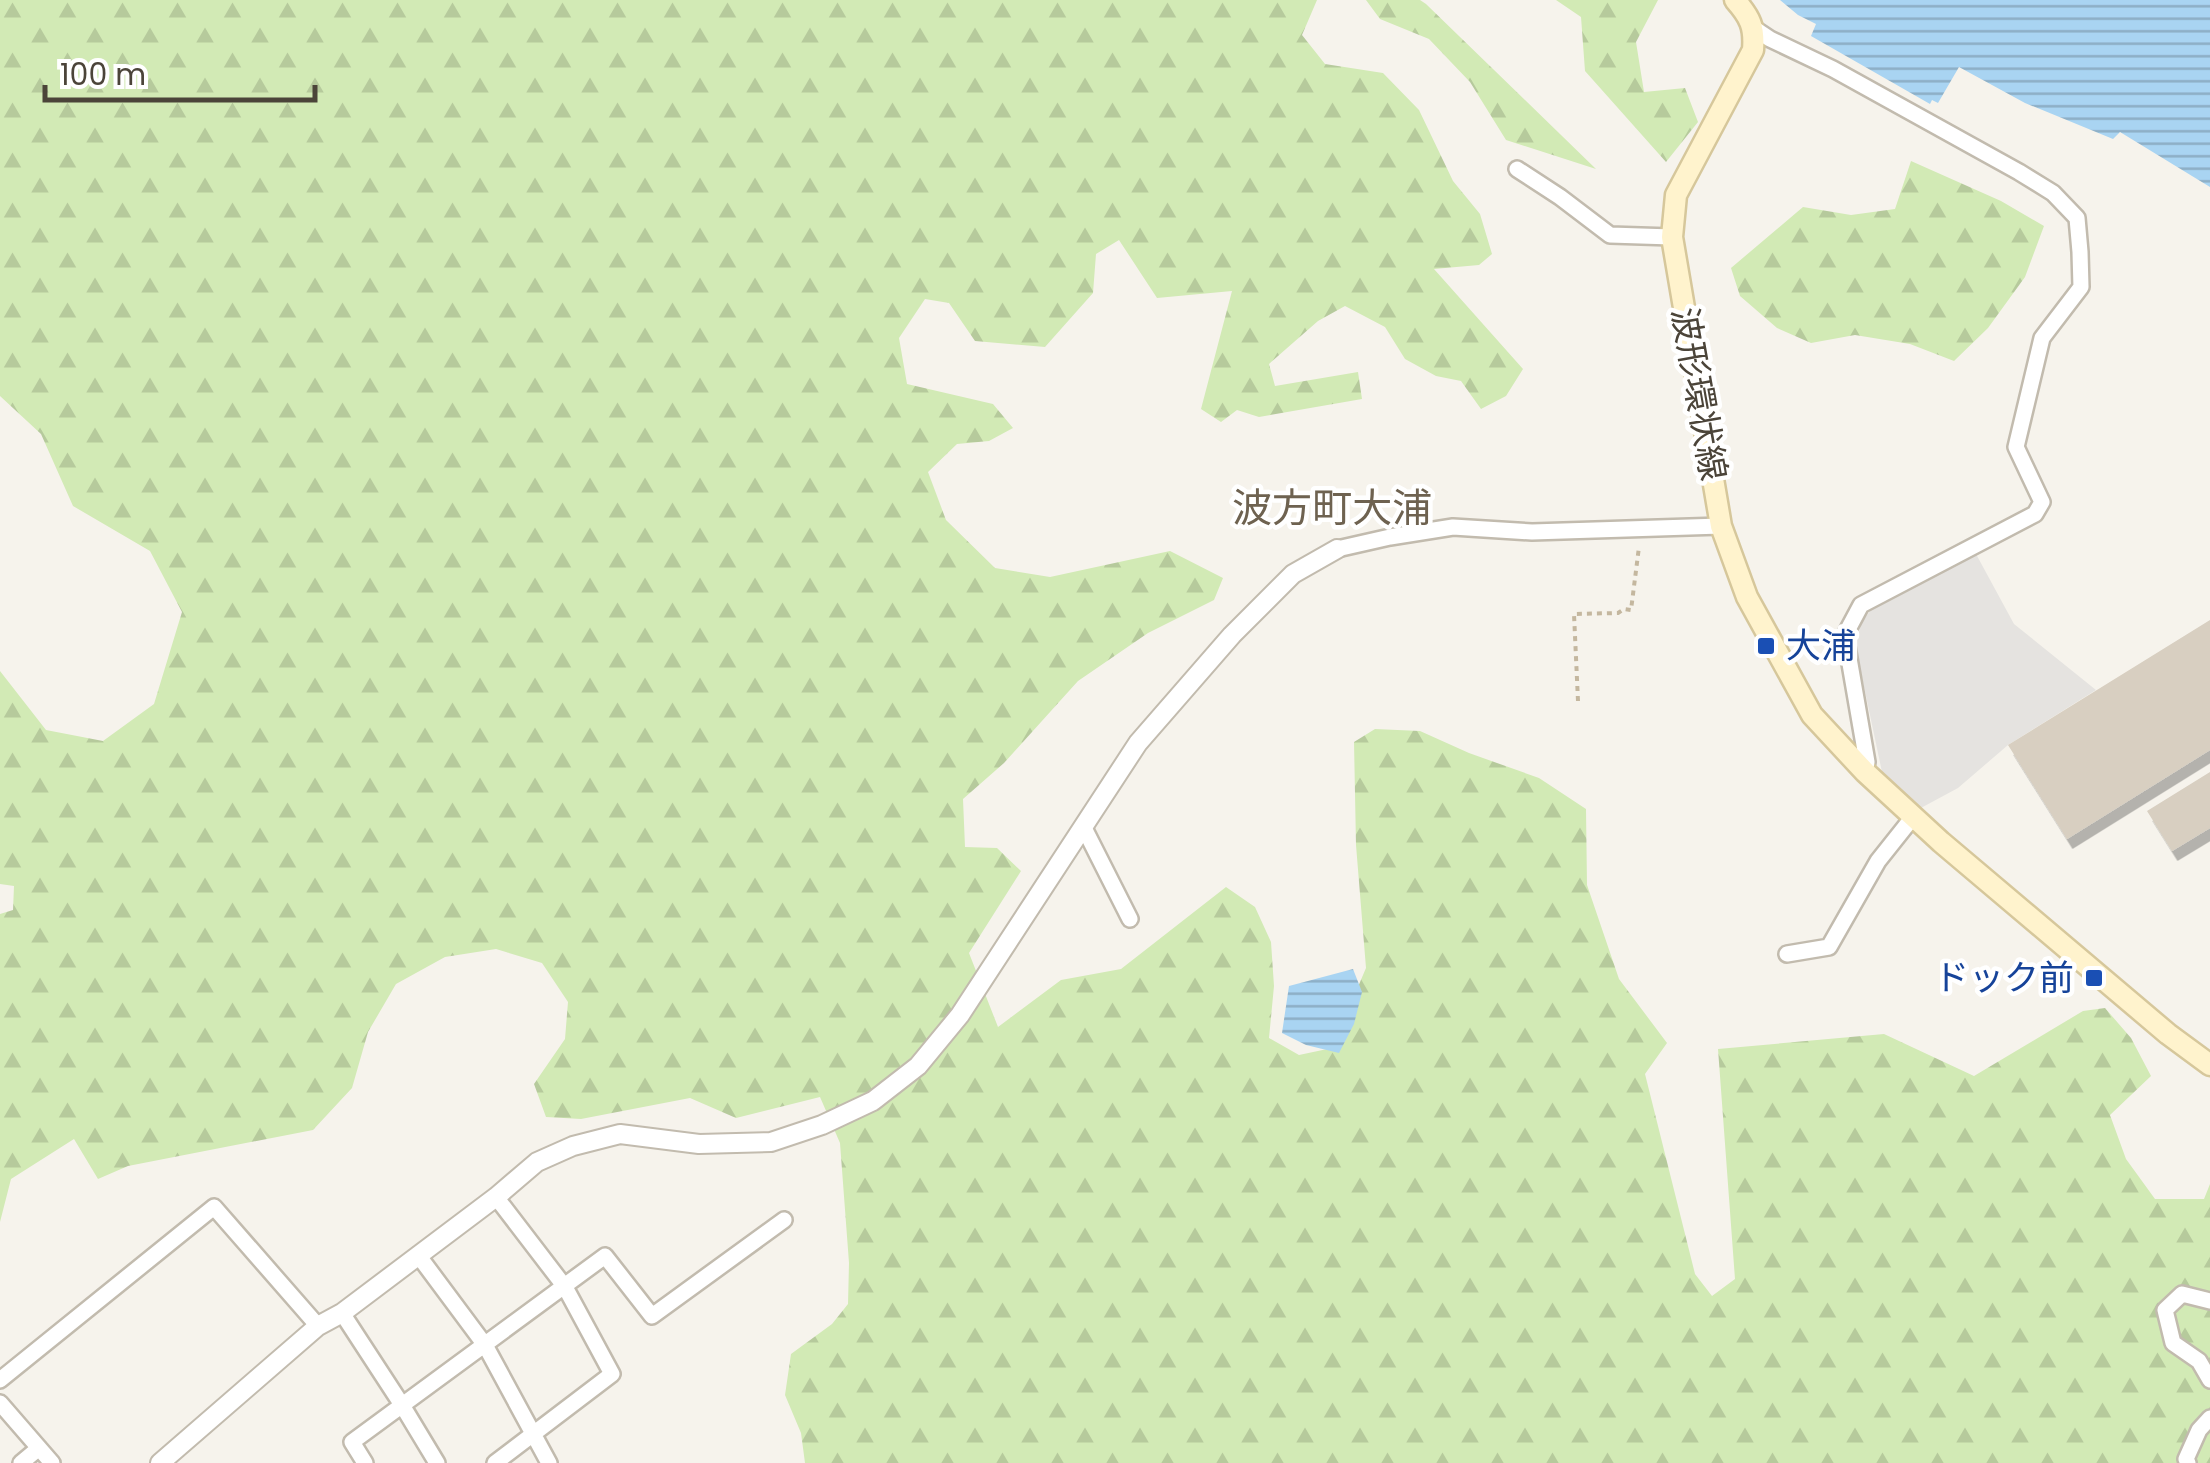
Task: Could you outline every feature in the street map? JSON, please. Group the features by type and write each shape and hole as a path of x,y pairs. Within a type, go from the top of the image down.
{"main road":[{"path":"1734,0 1748,14 1755,30"},
{"name":"波形環状線","path":"1755,30 1753,50 1676,196 1672,237 1721,526 1747,597 1812,715 1866,772 2168,1034 2210,1065"}],"street":[{"path":"1755,30 1959,137 2053,193 2076,218 2080,287 2042,338 2016,447 2042,502 2035,514 1860,605 1845,636 1866,772"},
{"path":"1517,169 1610,234 1672,237"},
{"path":"160,1463 318,1326 342,1313 537,1162 573,1146 620,1134 699,1144 771,1142 822,1126 873,1102 918,1066 960,1015 1138,743 1232,635 1293,574 1337,549 1454,527 1532,532 1721,526"},
{"path":"1788,954 1828,948 1878,861 1913,816"},
{"path":"1083,826 1130,919"},
{"path":"495,1463 612,1374 565,1286 496,1197"},
{"path":"0,1380 214,1208 318,1326"},
{"path":"365,1463 352,1442 605,1256 652,1316 784,1220"},
{"path":"418,1255 485,1345 550,1463"},
{"path":"2210,1302 2182,1294 2165,1310 2174,1343 2199,1361 2210,1380"},
{"path":"342,1313 437,1463"},
{"path":"0,1403 52,1463"},
{"path":"2188,1463 2186,1458 2199,1430 2210,1418"},
{"path":"21,1463 39,1448"}],"path":[{"path":"1578,701 1574,614 1631,610 1642,527"}],"green space":[{"path":"0,0 1317,0 1302,35 1325,64 1383,73 1419,110 1453,181 1480,214 1492,254 1479,265 1434,269 1523,369 1506,396 1481,409 1461,381 1436,376 1405,359 1385,327 1345,306 1318,321 1269,364 1275,386 1358,372 1362,399 1259,417 1237,410 1221,422 1201,409 1232,291 1157,298 1119,240 1096,254 1093,293 1045,347 975,341 949,303 925,299 899,338 907,384 993,404 1013,428 989,441 957,444 928,472 946,520 995,568 1050,577 1170,551 1223,578 1214,600 1148,633 1078,681 1004,763 963,799 965,847 997,848 1021,871 969,953 998,1027 1061,980 1121,969 1226,887 1255,907 1271,942 1274,986 1269,1038 1299,1055 1332,1048 1366,968 1356,845 1354,742 1375,729 1420,731 1539,778 1586,809 1587,885 1619,979 1667,1043 1645,1074 1695,1274 1712,1296 1735,1279 1718,1049 1884,1034 1974,1076 2083,1011 2105,1008 2131,1038 2151,1076 2110,1115 2126,1159 2155,1199 2204,1199 2210,1184 2210,1463 805,1463 801,1433 785,1395 791,1354 832,1324 848,1304 849,1263 840,1143 820,1097 736,1118 690,1098 581,1119 546,1117 534,1084 565,1039 568,1002 542,963 496,949 445,957 396,984 368,1032 352,1088 313,1130 128,1166 98,1179 74,1139 11,1179 0,1222 0,914 13,910 14,886 0,884 0,671 46,730 103,741 154,704 182,612 150,551 73,506 41,434 0,396"},
{"path":"1366,0 1420,0 1426,4 1596,169 1506,140 1470,82 1429,39 1380,19"},
{"path":"1556,0 1658,0 1636,42 1644,92 1685,88 1698,122 1666,162 1585,71 1581,17"},
{"path":"1911,161 2001,201 2044,226 2025,277 1988,328 1954,361 1910,344 1855,335 1811,343 1777,328 1740,296 1731,268 1803,207 1851,215 1895,209"}],"shaded area":[{"path":"1976,554 2014,624 2096,690 2008,745 1958,788 1919,809 1882,772 1855,644 1862,622 1873,607"}],"water":[{"path":"1780,0 2210,0 2210,187 2120,132 2113,139 2025,103 1959,67 1938,103 1932,100 1930,104 1811,36 1816,24"},
{"path":"1353,969 1362,992 1354,1024 1339,1053 1306,1045 1282,1033 1289,986"}],"building":[{"path":"2210,620 2210,750 2067,839 2008,745"},
{"path":"2210,772 2210,828 2172,851 2147,811"}],"place":[{"name":"大浦","path":"1766,646"},
{"name":"ドック前","path":"2094,978"}],"district":[{"name":"波方町大浦","path":"1332,508"}]}
